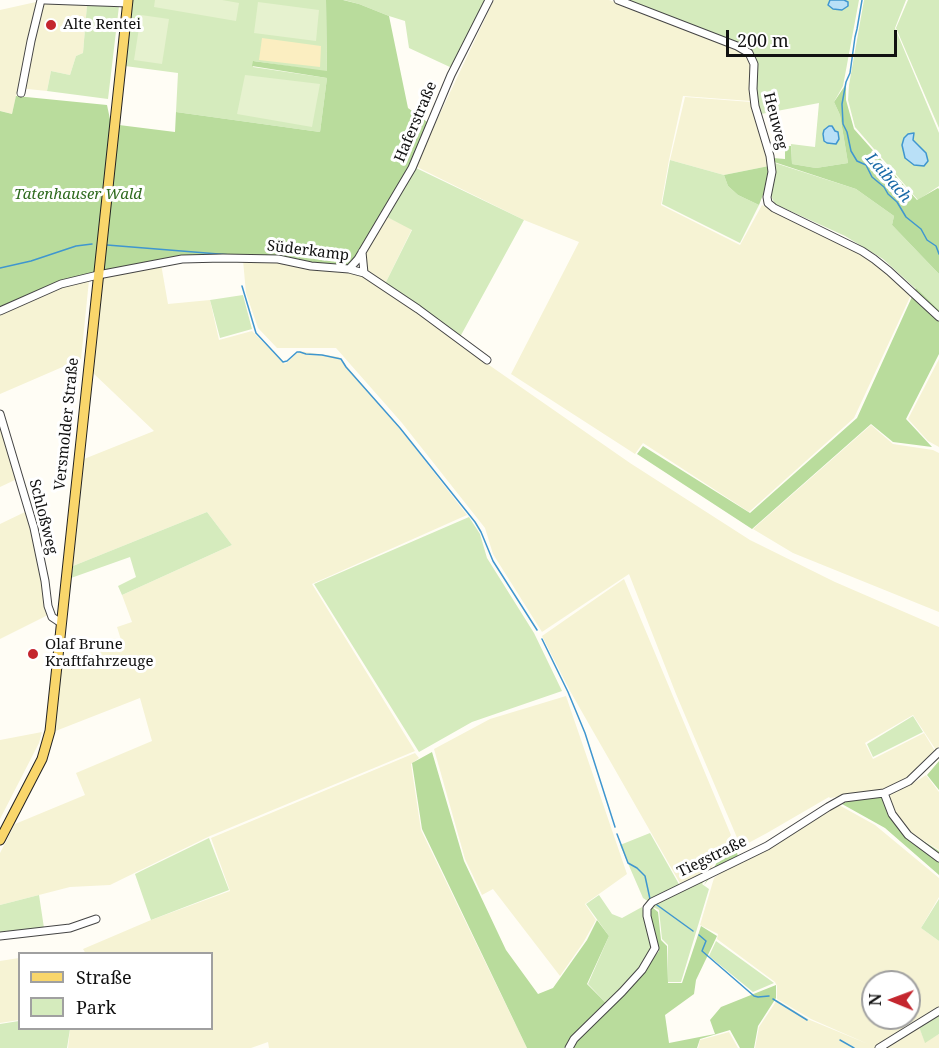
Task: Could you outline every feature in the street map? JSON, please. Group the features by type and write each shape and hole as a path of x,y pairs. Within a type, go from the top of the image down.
{"main road":[{"name":"Versmolder Straße","path":"0,840 42,759 50,731 128,1"}],"street":[{"path":"21,93 31,41 43,0 128,1"},
{"name":"Haferstraße","path":"349,269 362,252 412,168 452,75 489,0"},
{"name":"Heuweg","path":"618,0 749,52 754,64 755,106 771,156 772,172 768,203 874,259 939,317"},
{"path":"362,252 364,273"},
{"name":"Süderkamp","path":"0,311 61,284 182,259 278,259 364,273 487,360"},
{"name":"Schloßweg","path":"0,414 34,528 48,606 52,617 61,623"},
{"name":"Tiegstraße","path":"569,1048 642,969 655,948 647,916 647,908 652,902 767,846 844,798 884,793 909,781 939,752"},
{"path":"884,793 892,814 908,835 939,858"},
{"path":"0,936 70,928 96,919"},
{"path":"879,1048 939,1011"}],"shaded area":[{"path":"494,0 609,0 736,48 746,54 752,65 750,101 683,96 661,205 740,245 762,205 860,253 888,273 911,295 854,418 749,512 643,443 635,454 511,374 579,242 524,220 415,166"},
{"path":"36,2 87,5 83,53 76,56 70,75 51,71 47,91 18,88 12,114 0,111 0,10"},
{"path":"685,97 751,102 766,146 769,166 724,175 670,160"},
{"path":"387,217 412,229 385,284 367,273 364,253"},
{"path":"243,260 280,263 313,270 357,273 422,314 489,365 630,463 750,540 835,582 939,627 939,746 936,750 913,715 865,743 873,759 924,733 935,751 908,778 884,790 829,797 741,847 676,694 629,574 542,632 493,554 485,528 402,423 336,348 277,348 258,328 246,293"},
{"path":"161,264 168,304 210,300 219,340 252,331 285,364 299,351 339,357 408,439 467,515 312,584 415,751 210,836 110,885 70,887 0,905 0,853 15,824 85,795 76,773 152,741 140,698 53,732 62,666 122,643 117,627 132,622 122,595 232,545 207,512 73,566 84,459 154,431 93,373 102,277"},
{"path":"89,280 81,359 0,394 0,314 62,286"},
{"path":"939,359 939,447 928,441 908,419"},
{"path":"0,421 17,479 0,487"},
{"path":"871,425 893,444 939,453 939,612 793,553 753,529"},
{"path":"27,511 32,526 48,615 0,639 0,524"},
{"path":"624,579 731,835 711,868 681,885 570,691 542,636"},
{"path":"566,696 627,874 585,904 596,920 560,976 493,889 482,895 465,859 434,749 490,719"},
{"path":"42,732 39,743 0,819 0,740"},
{"path":"415,753 419,758 411,764 421,830 527,1048 269,1048 268,1042 251,1048 68,1048 70,1030 213,1030 213,952 85,952 83,949 151,920 230,891 211,838"},
{"path":"926,775 939,792 939,850 906,830 894,812 888,796"},
{"path":"839,805 875,825 939,878 939,897 921,928 939,941 939,1009 921,1018 921,970 861,970 861,1030 902,1030 874,1048 755,1048 759,1027 777,1000 810,1020 868,1044 811,1019 777,999 775,982 717,939 718,934 700,925 714,878 730,866"},
{"path":"18,958 18,1020 0,1023 0,961"},
{"path":"914,1030 920,1030 925,1042 939,1034 939,1048 884,1048"},
{"path":"729,1032 738,1048 698,1048 700,1040"}],"green space":[{"path":"132,0 326,0 327,72 254,61 253,67 327,78 320,132 176,112 178,73 125,66"},
{"path":"155,0 222,0 239,3 236,21 154,7"},
{"name":"Tatenhauser Wald","path":"326,0 343,0 359,4 389,16 408,108 430,124 406,172 359,253 346,266 242,255 106,271 103,268 0,307 0,111 12,114 16,96 107,105 111,124 175,132 176,112 320,132 327,78 252,66 253,61 327,71"},
{"path":"344,0 485,0 452,68 409,48 405,21"},
{"path":"623,0 859,0 843,86 834,102 840,115 848,163 816,168 792,164 791,144 815,147 819,103 761,114 755,92 754,54 750,48"},
{"path":"864,0 906,0 895,28 939,133 939,186 918,200 855,127 848,100 849,85"},
{"path":"908,0 939,0 939,128 896,28"},
{"path":"258,2 319,10 316,41 254,33"},
{"path":"87,5 119,6 108,99 47,91 51,71 70,75 76,56 83,53"},
{"path":"141,15 169,19 162,64 134,60"},
{"path":"245,75 320,84 312,127 237,114"},
{"path":"846,84 846,100 854,129 917,200 939,189 939,274 892,225 894,216 856,189 774,162 773,158 785,159 785,146 791,146 792,164 816,168 848,163 840,115 834,102"},
{"path":"670,160 724,175 728,186 738,195 759,205 740,243 662,204"},
{"path":"775,163 856,189 894,216 892,225 939,274 939,310 883,259 845,236 775,204 771,196"},
{"path":"769,166 766,187 759,205 738,195 728,186 724,175"},
{"path":"414,167 524,220 460,337 385,284 412,230 387,217"},
{"path":"916,288 939,310 939,354 906,419 932,447 893,442 871,424 752,529 637,454 643,446 750,513 857,418"},
{"path":"243,295 252,329 220,338 210,300"},
{"path":"207,512 232,545 122,595 118,586 136,577 130,557 71,578 73,566"},
{"path":"469,517 480,534 487,558 534,633 562,691 472,722 419,752 314,584"},
{"path":"913,716 923,732 873,757 867,744"},
{"path":"432,752 464,861 506,950 538,994 553,988 587,940 597,920 609,936 587,984 607,1004 564,1048 527,1048 422,829 412,763"},
{"path":"939,761 939,790 927,775"},
{"path":"884,797 906,830 939,851 939,875 885,828 842,804 850,800"},
{"path":"650,833 680,886 649,902 643,898 620,845"},
{"path":"209,838 229,890 151,920 135,874"},
{"path":"728,843 735,843 738,857 719,866 704,885"},
{"path":"707,877 702,884 709,889 681,982 668,982 668,945 662,939 659,910 653,907 661,900"},
{"path":"39,895 44,928 0,933 0,905"},
{"path":"599,895 612,914 622,918 642,907 653,947 640,969 607,1004 588,984 609,936 586,904"},
{"path":"939,899 939,941 921,928"},
{"path":"652,907 658,912 661,940 667,946 668,983 682,983 701,926 717,936 696,980 694,994 665,1015 669,1043 715,1034 710,1020 721,1007 776,985 776,998 758,1026 754,1048 740,1048 730,1030 700,1039 697,1048 569,1048 624,994 659,951 650,916"},
{"path":"716,941 774,983 753,992 709,956"},
{"path":"939,1014 939,1034 925,1043 920,1030 921,1026"},
{"path":"18,1021 18,1030 70,1030 67,1048 0,1048 0,1024"}],"sand":[{"path":"262,38 321,46 320,67 259,60"}],"water":[{"path":"830,0 844,0 848,2 848,6 842,10 833,9 828,5"},
{"path":"829,126 838,132 839,139 836,144 824,141 824,130"},
{"path":"914,133 913,140 926,153 928,161 924,166 914,165 905,158 902,145 904,138"}],"waterway":[{"name":"Laibach","path":"862,0 850,73 842,104 843,124 851,151 857,161 866,165 872,177 897,202 906,217 921,229 927,240 936,246 939,254"},
{"path":"0,268 31,261 76,246 92,244"},
{"path":"107,245 231,255"},
{"path":"242,286 256,333 283,362 297,352 341,359 475,522 493,561 537,630"},
{"path":"542,639 585,733 615,827"},
{"path":"617,834 628,863 645,876 650,899"},
{"path":"657,905 693,931"},
{"path":"699,935 706,941 702,951 754,996 769,996"},
{"path":"773,999 807,1020"},
{"path":"840,1040 854,1048"}],"place":[{"name":"Alte Rentei","path":"51,25"},
{"name":"Olaf Brune Kraftfahrzeuge","path":"33,654"}]}
